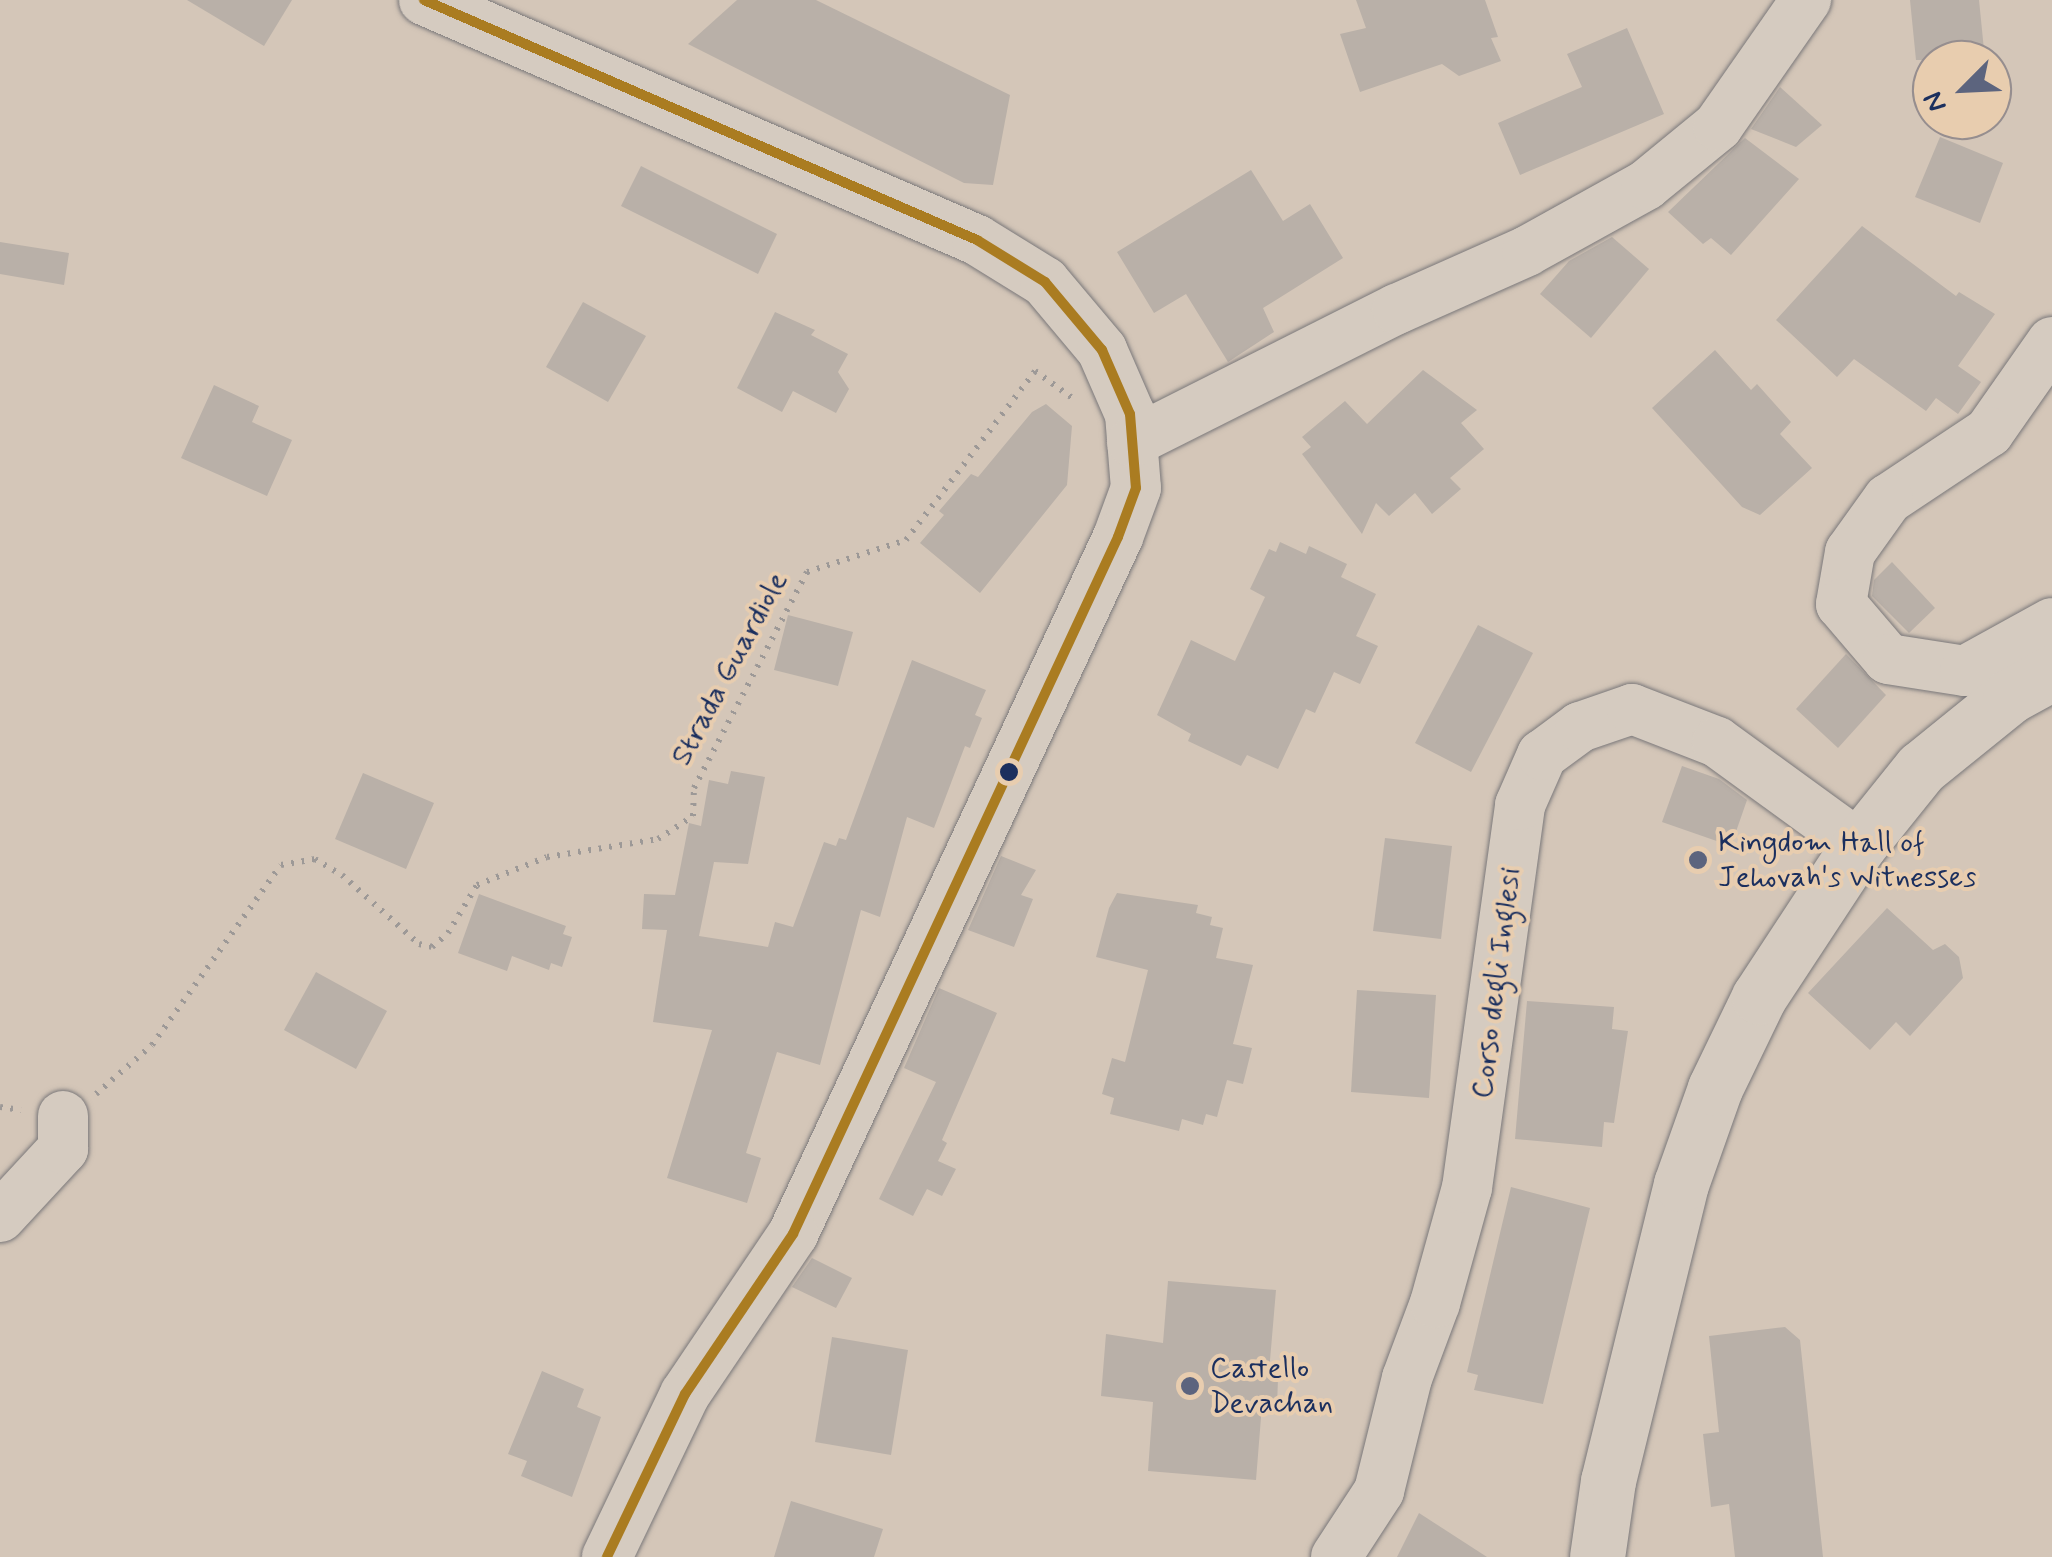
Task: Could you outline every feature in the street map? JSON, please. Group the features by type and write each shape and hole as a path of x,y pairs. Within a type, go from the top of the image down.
{"main road":[{"path":"1597,1557 1608,1481 1681,1184 1714,1088 1759,996 1859,845 1920,768 2010,696 2052,673"}],"street":[{"path":"424,0 977,240 1045,282 1102,350 1130,414 1134,465 1118,537 793,1234 685,1394 607,1557"},
{"path":"1134,465 1397,309 1527,251 1646,185 1718,126 1806,0"},
{"path":"2052,342 1988,432 1888,499 1850,552 1841,604 1888,659 1965,671 2052,623"},
{"name":"Corso degli Inglesi","path":"1336,1557 1379,1491 1407,1378 1435,1303 1467,1188 1520,805 1542,756 1580,727 1632,709 1717,742 1859,845"},
{"path":"0,1217 63,1149 63,1116"}],"path":[{"name":"Strada Guardiole","path":"63,1116 112,1083 152,1046 281,865 315,860 342,876 419,944 432,947 448,933 478,885 547,857 658,839 693,816 694,788 807,572 906,540 1035,371 1134,465"},
{"path":"0,1108 63,1116"}],"building":[{"path":"187,0 292,0 264,46"},
{"path":"737,0 816,0 1010,95 993,185 964,183 688,44"},
{"path":"1356,0 1485,0 1498,37 1491,38 1501,61 1459,76 1442,64 1360,92 1340,34 1366,28"},
{"path":"1910,0 1979,0 1983,40 1914,40"},
{"path":"1627,28 1664,114 1520,175 1498,123 1582,87 1567,54"},
{"path":"1780,87 1822,125 1796,147 1751,129"},
{"path":"1745,138 1799,179 1731,255 1711,238 1703,244 1668,212"},
{"path":"1939,140 2003,163 1980,223 1915,197"},
{"path":"641,166 777,234 758,274 621,206"},
{"path":"1251,170 1283,221 1310,204 1343,258 1263,308 1274,332 1228,362 1186,294 1154,313 1117,252"},
{"path":"1862,226 1956,296 1959,292 1995,314 1958,366 1981,382 1958,414 1936,398 1926,411 1854,359 1837,377 1776,320"},
{"path":"1612,237 1649,269 1591,338 1540,294 1569,261"},
{"path":"0,242 69,253 64,285 0,274"},
{"path":"583,302 646,336 608,402 546,367"},
{"path":"775,312 815,330 811,335 848,354 838,372 849,389 836,413 793,391 782,412 737,388"},
{"path":"1715,350 1751,390 1757,384 1791,422 1780,434 1812,468 1760,515 1742,507 1652,408"},
{"path":"1423,370 1477,410 1461,423 1484,449 1450,478 1461,489 1432,514 1415,493 1389,516 1376,503 1362,534 1302,454 1311,447 1302,437 1345,401 1367,424"},
{"path":"214,385 259,406 252,422 292,440 267,496 181,458"},
{"path":"1046,404 1072,426 1067,485 980,593 920,543 944,515 939,511 971,474 978,477 1032,412"},
{"path":"1280,542 1306,554 1309,546 1347,564 1341,577 1376,594 1356,636 1378,646 1360,684 1334,672 1315,713 1306,709 1278,769 1247,755 1241,766 1188,741 1191,734 1157,715 1191,640 1235,661 1265,597 1250,589 1269,549 1276,552"},
{"path":"1892,562 1935,608 1909,633 1872,596 1874,580"},
{"path":"788,615 853,632 838,686 774,670"},
{"path":"1478,625 1533,653 1471,772 1415,743"},
{"path":"1846,654 1886,695 1838,748 1796,709"},
{"path":"912,660 986,690 975,715 982,718 970,748 965,746 934,828 907,817 880,917 861,910 820,1065 777,1052 746,1153 761,1158 747,1203 667,1178 712,1030 653,1022 667,930 642,929 644,894 675,895 689,823 701,826 709,780 728,784 731,771 765,777 748,864 714,862 699,936 768,947 775,922 793,927 824,842 836,846 839,838 846,840"},
{"path":"1682,766 1719,779 1747,800 1731,846 1662,822"},
{"path":"363,773 434,803 406,869 335,839"},
{"path":"1385,838 1452,846 1441,939 1373,931"},
{"path":"1001,856 1036,870 1021,895 1033,899 1014,947 968,930"},
{"path":"1117,893 1198,905 1196,913 1212,917 1210,925 1223,928 1216,958 1253,965 1233,1044 1252,1048 1243,1084 1227,1080 1217,1117 1206,1114 1203,1125 1182,1119 1179,1131 1110,1114 1114,1098 1102,1094 1112,1058 1125,1062 1148,970 1096,957"},
{"path":"479,894 566,926 563,934 572,937 562,967 551,963 549,970 512,956 507,971 458,953"},
{"path":"1887,908 1933,950 1945,944 1959,957 1963,978 1910,1036 1896,1022 1870,1050 1808,993"},
{"path":"316,972 387,1011 356,1069 284,1030"},
{"path":"939,988 997,1013 942,1140 947,1143 938,1161 956,1169 942,1196 927,1189 913,1216 879,1199 936,1082 904,1068"},
{"path":"1357,990 1436,995 1429,1098 1351,1092"},
{"path":"1527,1001 1614,1007 1612,1029 1628,1031 1614,1123 1604,1122 1602,1147 1515,1139"},
{"path":"1511,1187 1590,1208 1543,1404 1474,1390 1478,1375 1467,1372"},
{"path":"812,1258 852,1278 836,1308 792,1287"},
{"name":"Castello Devachan","path":"1168,1281 1276,1290 1269,1372 1278,1379 1277,1406 1262,1405 1256,1480 1148,1471 1153,1402 1101,1396 1106,1334 1163,1343"},
{"path":"1785,1327 1800,1340 1823,1557 1735,1557 1729,1504 1711,1507 1703,1434 1719,1432 1709,1336"},
{"path":"832,1337 908,1350 891,1455 815,1442"},
{"path":"542,1371 584,1389 577,1407 601,1417 572,1497 521,1476 527,1461 508,1454"},
{"path":"791,1501 883,1529 874,1557 774,1557"},
{"path":"1419,1513 1487,1557 1397,1557"}],"transit line":[{"path":"424,0 977,240 1045,282 1102,350 1130,414 1136,488 1118,537 793,1234 685,1394 607,1557"}],"place":[{"name":"Kingdom Hall of Jehovah's Witnesses","path":"1698,860"},
{"name":"Castello Devachan","path":"1190,1386"}]}
